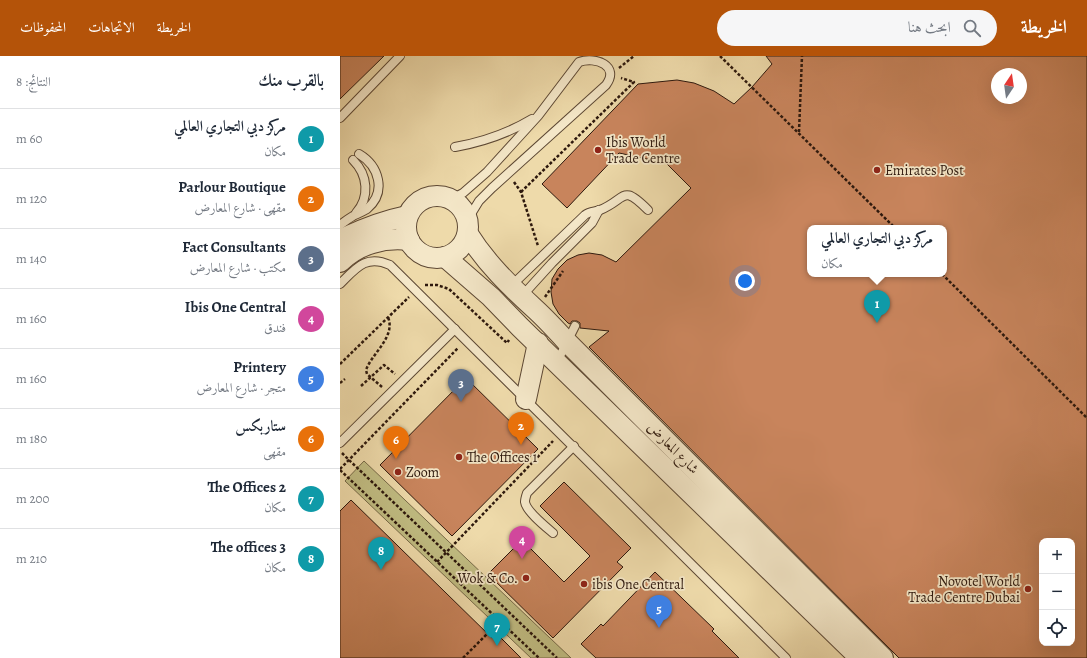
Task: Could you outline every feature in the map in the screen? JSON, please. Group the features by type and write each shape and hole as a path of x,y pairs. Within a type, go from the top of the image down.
{"street":[{"path":"435,195 452,199 459,204 464,211 468,226 463,244 455,252 445,257 436,258 420,253 413,247 409,240 406,228 407,216 412,208 426,197 435,195"},
{"path":"340,240 371,226 407,216"},
{"name":"شارع المعارض","path":"468,226 484,258 536,310 571,334 619,389 873,650"},
{"path":"340,262 352,252 373,242 397,239 409,240"},
{"name":"شارع المعارض","path":"445,257 492,297 557,362 873,650"},
{"path":"526,398 538,344"}],"lane":[{"path":"340,118 400,56"},
{"path":"452,199 463,193 487,172 538,116 583,58 594,56 608,64 610,75 609,82 479,201 468,226"},
{"path":"455,147 493,138 538,116"},
{"path":"340,225 366,209 372,203 378,190 377,176 371,163 356,157 362,170 366,185 364,202 354,216"},
{"path":"516,291 585,214 599,210 621,197 629,195 636,198 648,210"},
{"path":"516,291 552,263 592,223 599,210"},
{"path":"340,284 358,266 364,263 377,261 384,262 396,270 786,658"},
{"path":"340,444 455,329"},
{"path":"557,362 571,334"},
{"path":"554,533 528,510 525,497 527,493 574,446"}],"path":[{"path":"610,75 634,56"},
{"path":"720,56 892,225"},
{"path":"799,132 802,56"},
{"path":"521,192 634,82 610,75"},
{"path":"514,182 521,192 539,250"},
{"path":"536,310 563,271"},
{"path":"945,277 1087,418"},
{"path":"388,317 390,322 389,332 367,367 366,372 384,389 388,385"},
{"path":"466,340 340,469 539,658"},
{"path":"361,386 384,365 396,376"},
{"path":"340,383 344,379"},
{"path":"437,562 561,433"},
{"path":"340,450 557,658"},
{"path":"463,658 500,621"}],"shaded area":[{"path":"364,461 571,658 531,658 345,481"}],"building":[{"path":"340,56 384,56 340,99"},
{"path":"766,56 1087,56 1087,658 899,658 589,347 609,331 580,328 580,323 577,321 572,321 570,324 559,314 553,304 551,292 552,279 558,269 567,260 578,255 589,253 602,255 616,262 691,188 666,163 619,153 567,208 542,184 638,84 677,80 694,83 714,91 734,104 752,87 772,64"},
{"name":"The Offices 1","path":"466,378 538,449 452,536 380,465"},
{"name":"ibis One Central","path":"564,482 631,548 617,562 623,567 553,638 488,574 522,540 564,582 590,556 540,506"},
{"path":"351,500 492,638 496,633 521,658 340,658 340,511"},
{"path":"655,572 714,629 712,631 739,658 596,658 581,644 601,624 603,626"}],"place":[{"name":"Ibis World Trade Centre","path":"598,150"},
{"name":"Emirates Post","path":"877,170"},
{"name":"مركز دبي التجاري العالمي","path":"877,323"},
{"name":"Fact Consultants","path":"461,402"},
{"name":"Parlour Boutique","path":"521,445"},
{"name":"The Offices 1","path":"459,457"},
{"name":"ستاربكس","path":"396,459"},
{"name":"Zoom","path":"398,472"},
{"name":"Ibis One Central","path":"522,559"},
{"name":"The offices 3","path":"381,570"},
{"name":"Wok & Co.","path":"526,578"},
{"name":"ibis One Central","path":"584,584"},
{"name":"Novotel World Trade Centre Dubai","path":"1028,589"},
{"name":"Printery","path":"659,628"},
{"name":"The Offices 2","path":"497,646"}]}
